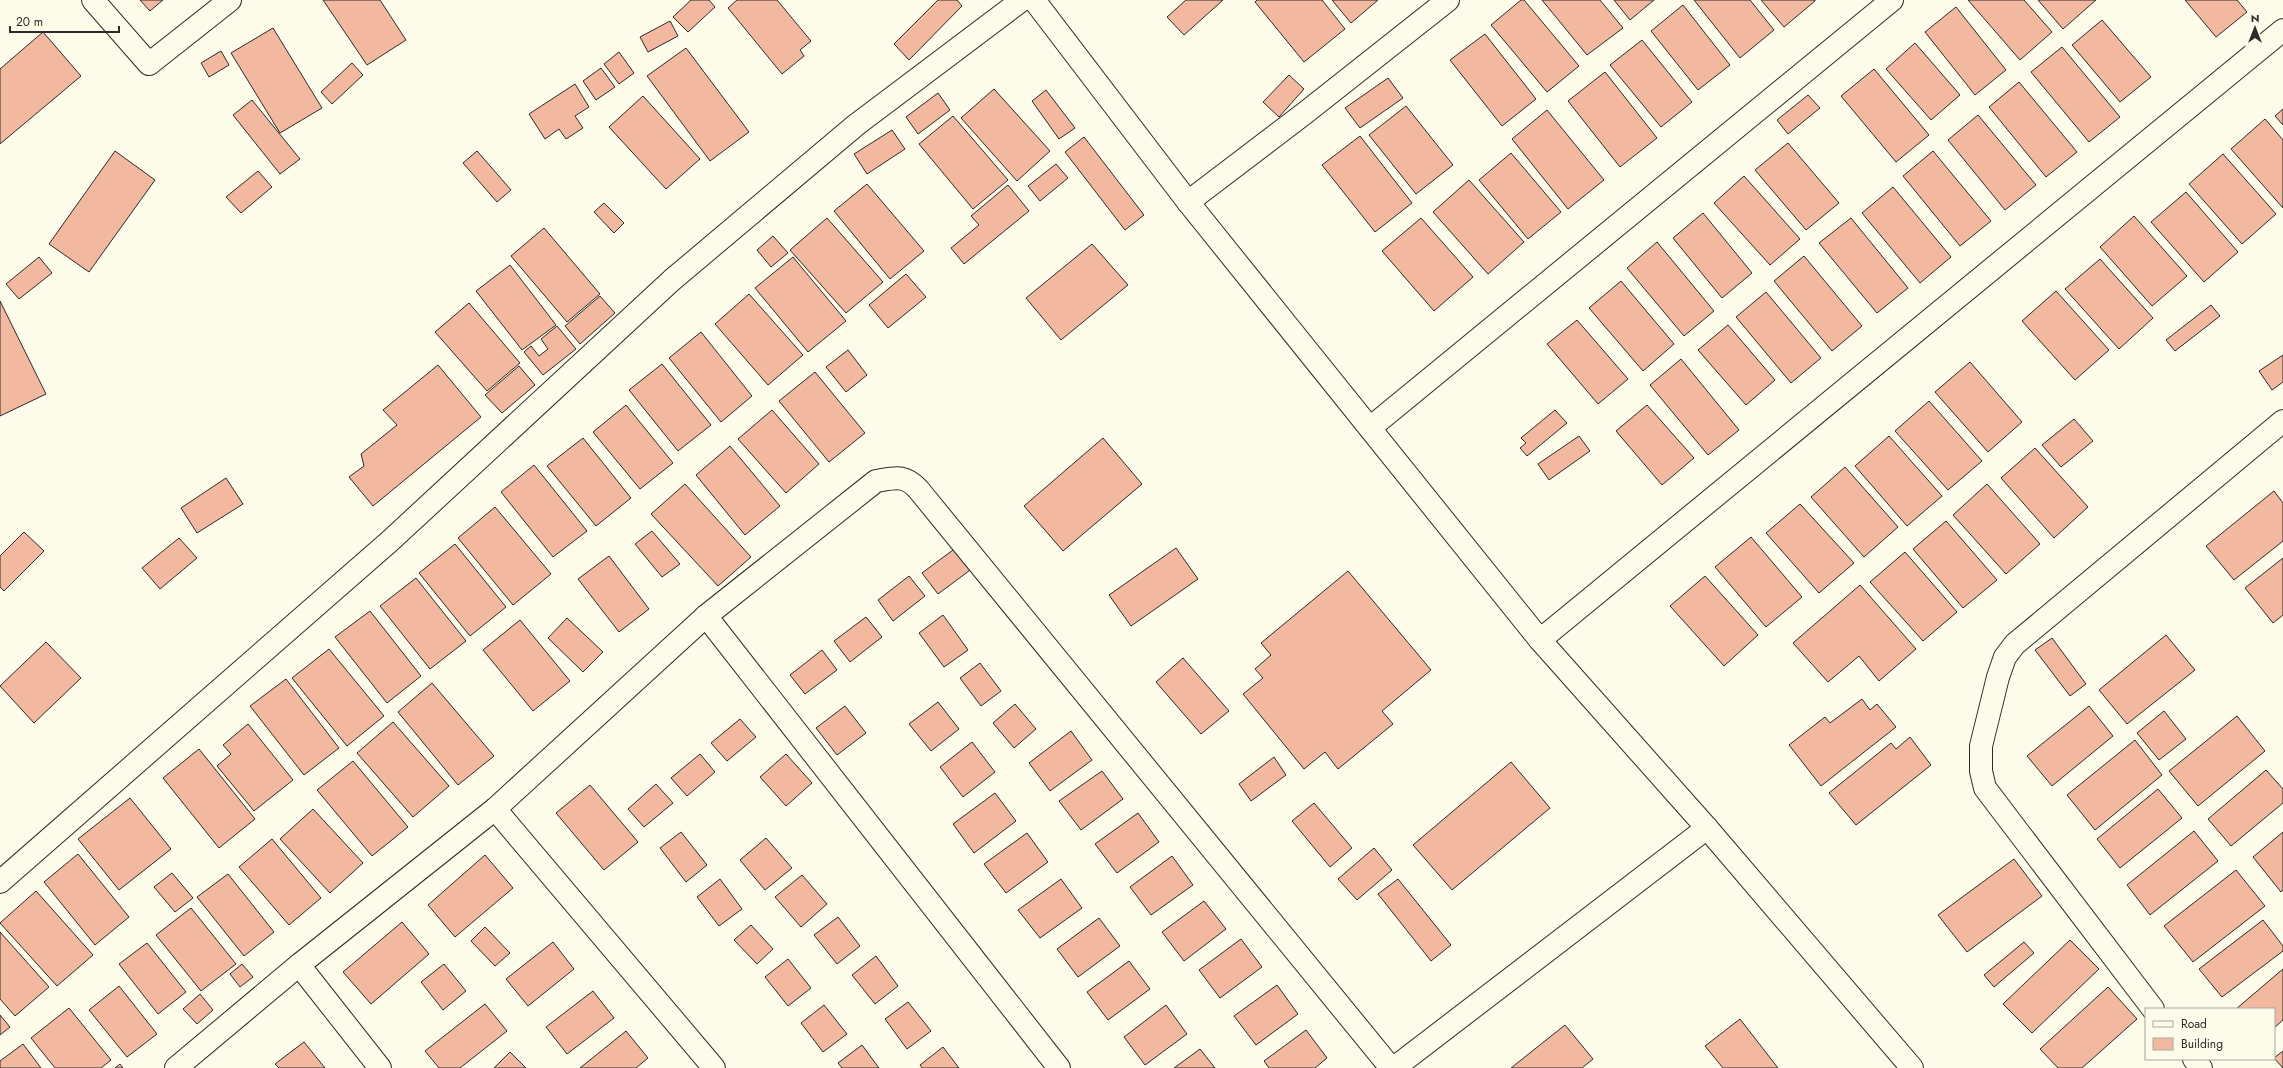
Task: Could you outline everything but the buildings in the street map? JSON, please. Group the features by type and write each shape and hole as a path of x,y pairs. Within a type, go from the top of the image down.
{"street":[{"path":"93,0 149,64 230,0"},
{"path":"0,882 390,541 672,280 856,125 1022,0"},
{"path":"1034,0 1188,202 1540,640 1707,828 1912,1068"},
{"path":"1188,202 1305,113 1448,0"},
{"path":"1370,428 1892,0"},
{"path":"1540,640 2283,30"},
{"path":"2152,1008 1985,788 1981,770 1981,746 1998,677 2005,657 2015,644 2283,422"},
{"path":"176,1068 299,965 495,809 706,616 876,481 897,477 909,480 1392,1068 1707,828"},
{"path":"706,616 1059,1068"},
{"path":"495,809 714,1068"},
{"path":"299,965 380,1068"},
{"path":"2195,1060 2201,1068"}]}
